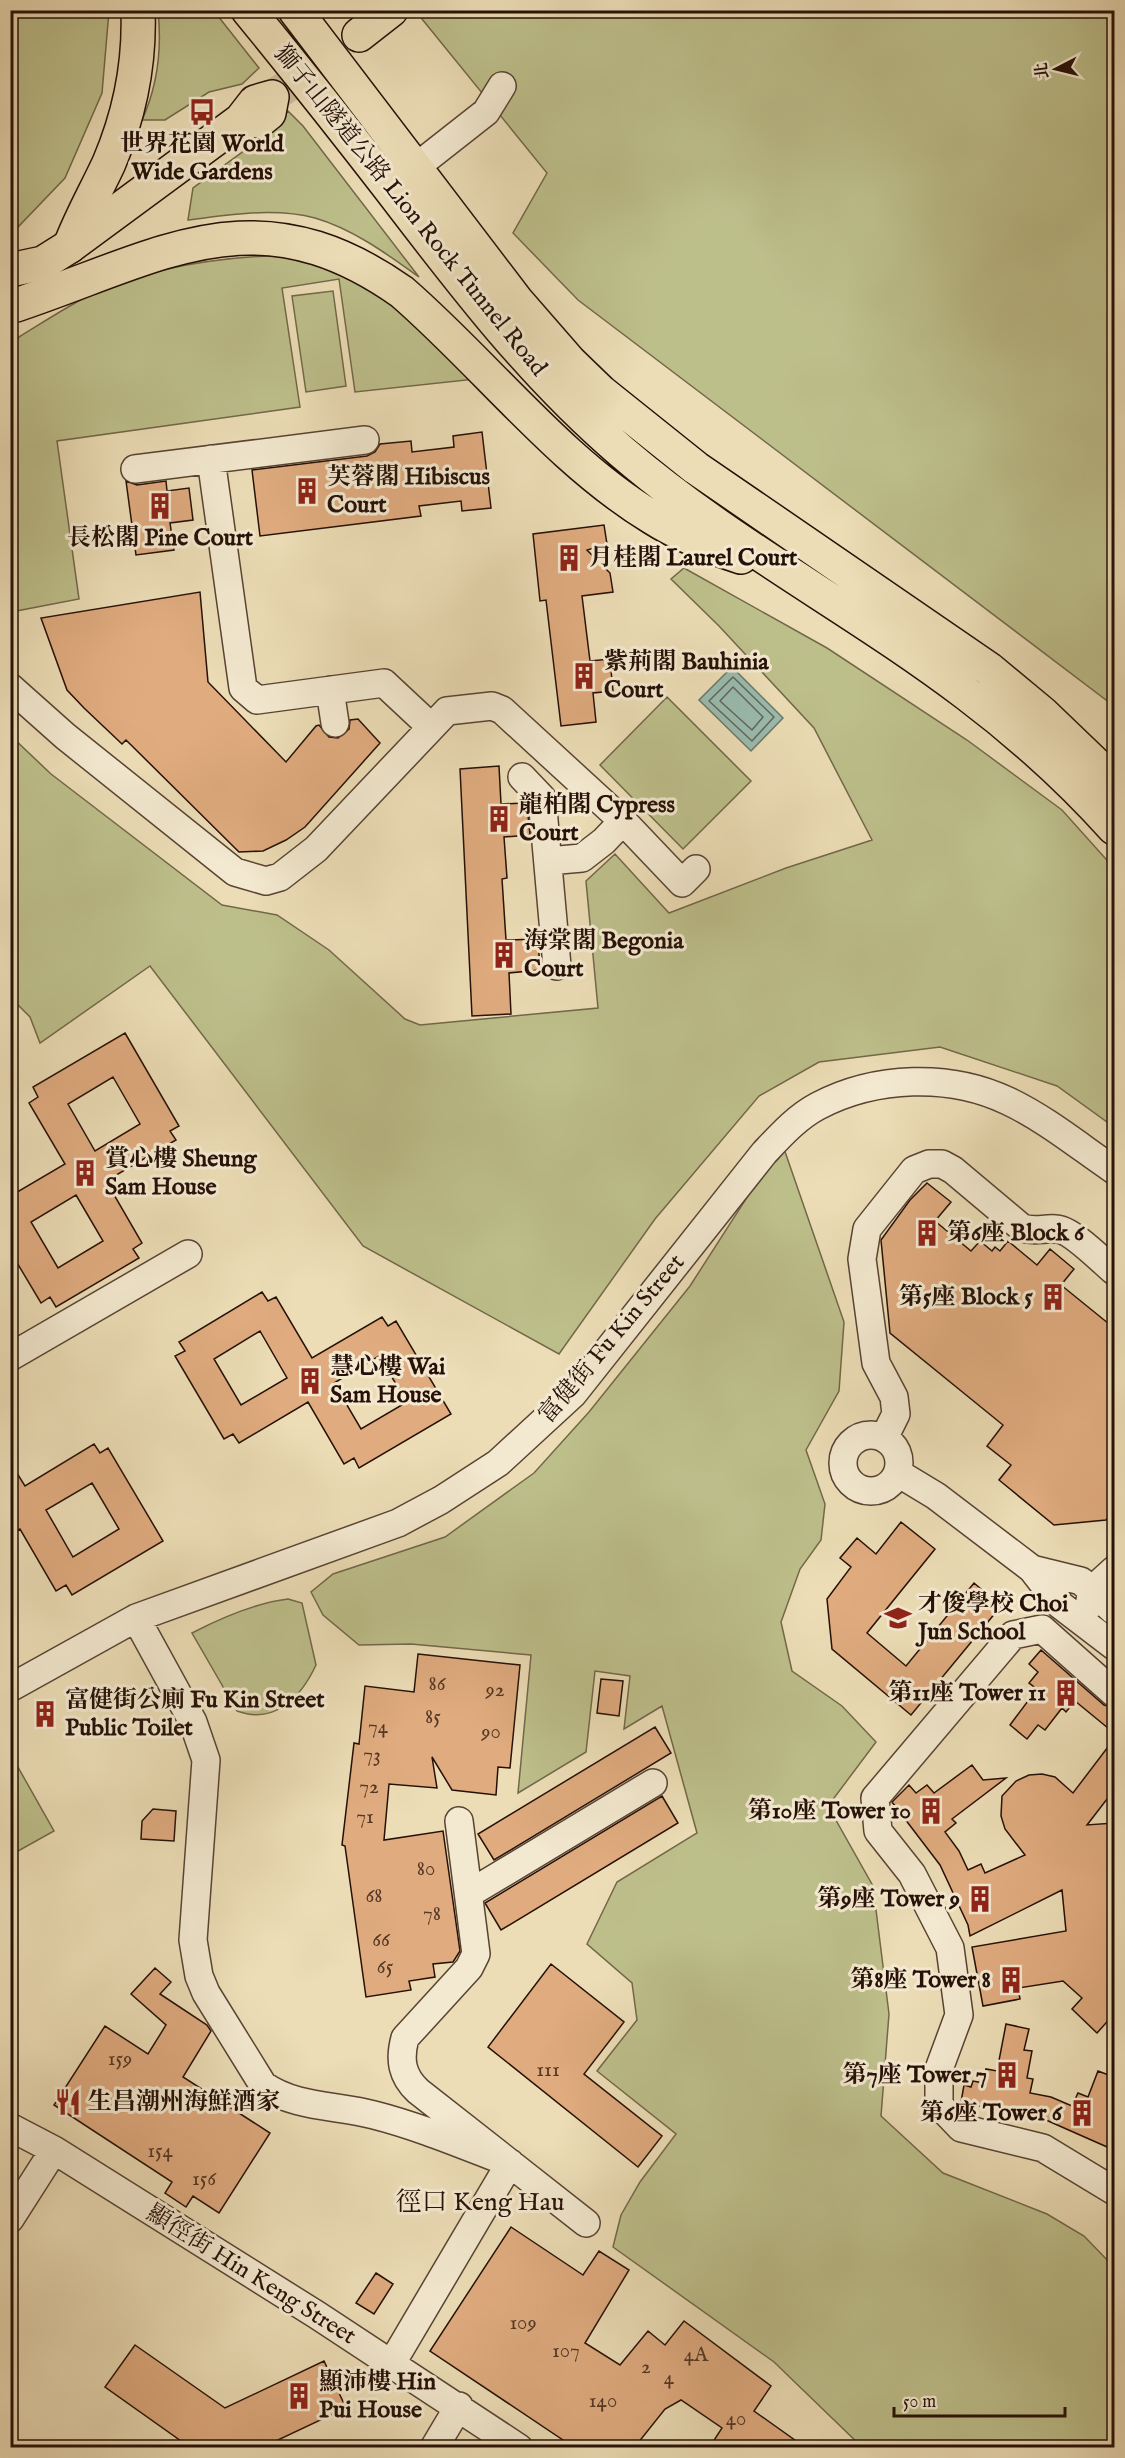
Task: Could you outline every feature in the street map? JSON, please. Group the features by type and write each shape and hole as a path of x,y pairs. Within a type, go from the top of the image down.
{"main road":[{"path":"13,307 32,289 57,254 109,162 123,125 137,66 138,10"},
{"name":"獅子山隧道公路 Lion Rock Tunnel Road","path":"248,10 340,123 464,285 545,380 594,427 643,470 725,532 968,694 1051,765 1114,828"},
{"name":"獅子山隧道公路 Lion Rock Tunnel Road","path":"295,10 516,300 570,362 601,392 713,480 973,657 1021,694 1114,782"},
{"path":"359,35 391,10"},
{"path":"10,270 57,254 242,120"},
{"path":"13,307 165,250 211,239 258,237 309,245 331,252 371,271 402,292 572,456 615,492 682,534 783,571"}],"street":[{"path":"416,167 486,112 501,86"},
{"path":"135,469 365,440"},
{"path":"211,459 243,688 257,700 384,683 438,719"},
{"path":"10,687 65,736 235,872 266,880 280,877 316,849 438,719 492,706 502,710 622,820 682,883 696,869"},
{"path":"330,690 335,723"},
{"path":"522,777 542,798 557,966"},
{"path":"548,861 582,858 604,841 622,820"},
{"name":"富健街 Fu Kin Street","path":"10,1688 136,1618 398,1523 441,1500 498,1463 573,1394 764,1154 798,1119 825,1103 864,1089 908,1083 954,1084 978,1089 1037,1117 1114,1170"},
{"path":"884,1438 896,1414 894,1397 876,1364 862,1258 867,1229 914,1170 929,1164 942,1164 953,1170 1022,1228 1034,1232 1058,1228 1068,1233 1114,1271"},
{"path":"10,1357 188,1254"},
{"path":"865,1436 884,1438 896,1450 898,1473 885,1488 867,1491 850,1482 843,1464 849,1446 865,1436"},
{"path":"898,1473 936,1496 1032,1569 1059,1604 1104,1638"},
{"path":"1032,1569 1073,1579 1108,1602"},
{"path":"1108,1602 1114,1570"},
{"path":"1104,1638 1088,1610 1108,1602"},
{"path":"136,1618 193,1722 206,1760 194,1922 195,1958 206,1993 263,2085 292,2100 342,2108 404,2123 510,2163"},
{"path":"1114,1693 1042,1629 1013,1635 875,1798 878,1831 912,1874 950,1948 959,2015 939,2069 939,2105 961,2128 1043,2148 1114,2191"},
{"path":"470,1893 653,1783"},
{"path":"459,1821 477,1946 474,1961 405,2038 401,2061 410,2083 418,2091 586,2223"},
{"name":"顯徑街 Hin Keng Street","path":"10,2127 54,2150 392,2363 519,2448"},
{"path":"10,2219 54,2150"},
{"path":"392,2363 510,2163"},
{"path":"434,2448 459,2406"}],"green space":[{"path":"11,10 109,11 102,93 65,178 18,227 11,230"},
{"path":"431,10 1114,11 1114,706 578,300 513,233 547,173 422,19"},
{"path":"158,11 214,11 259,68 242,84 209,92 165,120 142,120 152,94 158,67"},
{"path":"288,111 303,126 419,277 356,235 315,218 268,212 188,220 193,188 256,142"},
{"path":"295,255 361,279 476,379 355,392 339,279 282,288 300,407 57,441 79,599 11,612 11,347 19,337 90,295 139,276 217,260"},
{"path":"333,291 346,386 306,392 292,296"},
{"path":"684,568 827,648 967,740 1062,810 1114,868 1114,1127 1057,1086 940,1047 819,1062 759,1096 655,1219 559,1354 363,1246 150,966 40,1043 30,1017 11,998 11,736 51,774 222,905 277,915 329,950 405,1019 420,1025 598,1008 586,881 615,854 669,913 786,868 872,840 814,728 719,626 671,579"},
{"path":"667,697 751,781 683,849 600,765"},
{"path":"782,1143 844,1322 839,1391 806,1450 825,1504 821,1540 800,1569 781,1622 792,1671 842,1706 876,1742 828,1806 873,1886 889,2014 881,2116 943,2173 1047,2214 1084,2236 1114,2267 1114,2447 862,2447 774,2362 613,2247 621,2215 640,2182 676,2134 597,2071 637,2020 632,1983 587,1944 617,1882 697,1833 662,1706 624,1729 630,1676 595,1671 586,1752 518,1793 531,1655 411,1644 359,1645 323,1615 311,1592 333,1574 445,1537 534,1473 589,1412 690,1286"},
{"path":"288,1599 302,1603 316,1665 303,1688 275,1711 251,1714 237,1711 192,1633 238,1612"},
{"path":"10,1753 54,1831 11,1855 10,1855"}],"water":[{"path":"732,667 783,718 751,751 699,700"}],"building":[{"path":"482,432 491,508 462,511 461,501 419,506 421,516 260,536 252,470 367,456 375,452 380,444 411,441 412,452 454,447 453,436"},
{"name":"長松閣 Pine Court","path":"126,481 137,485 166,481 167,491 189,488 193,520 170,523 174,550 136,555"},
{"path":"604,525 607,544 587,550 610,573 613,592 582,596 590,661 610,659 613,691 593,693 596,722 561,726 546,600 540,601 533,534"},
{"path":"200,592 208,682 286,762 319,725 329,737 338,738 349,729 350,720 358,719 380,743 305,827 286,840 263,851 239,852 126,740 122,744 84,708 67,690 41,618"},
{"path":"499,766 501,804 525,803 527,805 530,835 504,837 507,878 502,879 506,940 538,939 540,970 509,973 511,1014 472,1016 460,769"},
{"name":"賞心樓 Sheung Sam House","path":"125,1033 179,1126 170,1131 176,1140 106,1181 142,1243 133,1249 139,1258 56,1307 50,1297 41,1303 10,1251 10,1187 14,1194 65,1164 29,1103 38,1097 33,1087","holes":["113,1077 140,1124 95,1151 68,1104","76,1195 103,1241 58,1268 31,1222"]},
{"path":"927,1183 951,1202 935,1221 971,1251 980,1241 992,1251 995,1247 1000,1251 1008,1241 1037,1265 1050,1249 1074,1269 1061,1285 1114,1328 1114,1509 1106,1520 1054,1525 999,1480 1011,1465 987,1446 1003,1425 890,1333 881,1240 910,1200"},
{"name":"慧心樓 Wai Sam House","path":"262,1292 268,1301 276,1297 312,1358 382,1317 388,1326 396,1321 451,1414 359,1468 354,1458 344,1464 308,1402 239,1443 233,1434 224,1439 175,1356 185,1351 179,1342","holes":["260,1331 287,1378 241,1405 214,1359","379,1356 407,1402 361,1429 334,1383"]},
{"path":"94,1444 100,1453 108,1448 163,1541 72,1595 66,1585 56,1591 20,1529 10,1535 10,1462 25,1486","holes":["92,1483 119,1529 73,1557 46,1510"]},
{"path":"901,1522 935,1549 867,1633 906,1666 974,1583 1001,1606 911,1715 832,1649 827,1599 851,1567 840,1558 857,1538 876,1554"},
{"name":"第11座 Tower 11","path":"1041,1650 1104,1705 1114,1708 1114,1733 1075,1701 1066,1712 1062,1708 1045,1730 1038,1725 1027,1739 1010,1725 1037,1689 1029,1683 1038,1672 1029,1664"},
{"path":"418,1654 520,1665 510,1768 498,1767 496,1795 452,1790 432,1757 437,1788 389,1784 384,1840 443,1831 460,1951 453,1962 433,1964 435,1977 409,1981 411,1990 366,1997 345,1846 342,1845 354,1743 359,1744 365,1686 414,1692"},
{"path":"601,1679 623,1681 619,1716 597,1713"},
{"path":"655,1727 671,1753 494,1860 478,1834"},
{"path":"1114,1739 1114,1790 1087,1825 1114,1823 1114,2014 1097,2033 1072,2009 1082,1998 1063,1981 1018,1988 1020,1999 983,2006 972,1947 1066,1931 1062,1890 970,1936 968,1925 940,1865 892,1802 909,1785 916,1793 927,1785 934,1793 972,1765 983,1780 1006,1778 952,1819 956,1823 945,1832 959,1851 968,1870 981,1864 985,1873 1025,1855 1005,1829 1001,1816 1002,1796 1016,1781 1029,1775 1042,1774 1055,1777 1073,1793"},
{"path":"662,1796 678,1823 501,1930 485,1903"},
{"path":"153,1809 176,1811 174,1841 141,1839 142,1821"},
{"path":"551,1964 624,2022 584,2074 662,2136 638,2167 488,2047"},
{"path":"155,1968 171,1982 160,1994 207,2025 211,2031 183,2077 270,2133 219,2213 193,2196 186,2207 165,2193 172,2182 54,2105 105,2026 148,2054 166,2025 131,1994"},
{"path":"1006,2024 1029,2029 1024,2050 1032,2051 1027,2078 1033,2079 1030,2093 1051,2097 1072,2106 1078,2093 1088,2097 1098,2071 1114,2077 1114,2150 1046,2120 961,2102 964,2085 971,2087 973,2081 984,2083 986,2069 997,2071"},
{"path":"511,2227 583,2275 599,2251 629,2270 585,2343 620,2365 648,2331 665,2345 684,2321 771,2386 754,2411 806,2448 709,2448 722,2428 681,2400 665,2409 634,2448 575,2448 430,2351"},
{"path":"376,2273 393,2284 374,2314 356,2303"},
{"name":"顯沛樓 Hin Pui House","path":"135,2345 225,2408 324,2361 346,2408 261,2448 191,2448 105,2387"}],"tunnel":[{"path":"272,97 359,35"}],"place":[{"name":"世界花園 World Wide Gardens","path":"202,112"},
{"name":"芙蓉閣 Hibiscus Court","path":"307,491"},
{"name":"長松閣 Pine Court","path":"160,506"},
{"name":"月桂閣 Laurel Court","path":"569,558"},
{"name":"紫荊閣 Bauhinia Court","path":"584,676"},
{"name":"龍柏閣 Cypress Court","path":"499,819"},
{"name":"海棠閣 Begonia Court","path":"504,955"},
{"name":"賞心樓 Sheung Sam House","path":"85,1173"},
{"name":"第6座 Block 6","path":"927,1233"},
{"name":"第5座 Block 5","path":"1053,1297"},
{"name":"慧心樓 Wai Sam House","path":"310,1381"},
{"name":"才俊學校 Choi Jun School","path":"898,1618"},
{"name":"第11座 Tower 11","path":"1066,1693"},
{"name":"富健街公廁 Fu Kin Street Public Toilet","path":"45,1714"},
{"name":"第10座 Tower 10","path":"931,1811"},
{"name":"第9座 Tower 9","path":"980,1899"},
{"name":"第8座 Tower 8","path":"1011,1980"},
{"name":"第7座 Tower 7","path":"1007,2075"},
{"name":"生昌潮州海鮮酒家","path":"68,2102"},
{"name":"第6座 Tower 6","path":"1082,2113"},
{"name":"顯沛樓 Hin Pui House","path":"299,2396"}],"district":[{"name":"徑口 Keng Hau","path":"480,2202"}]}
